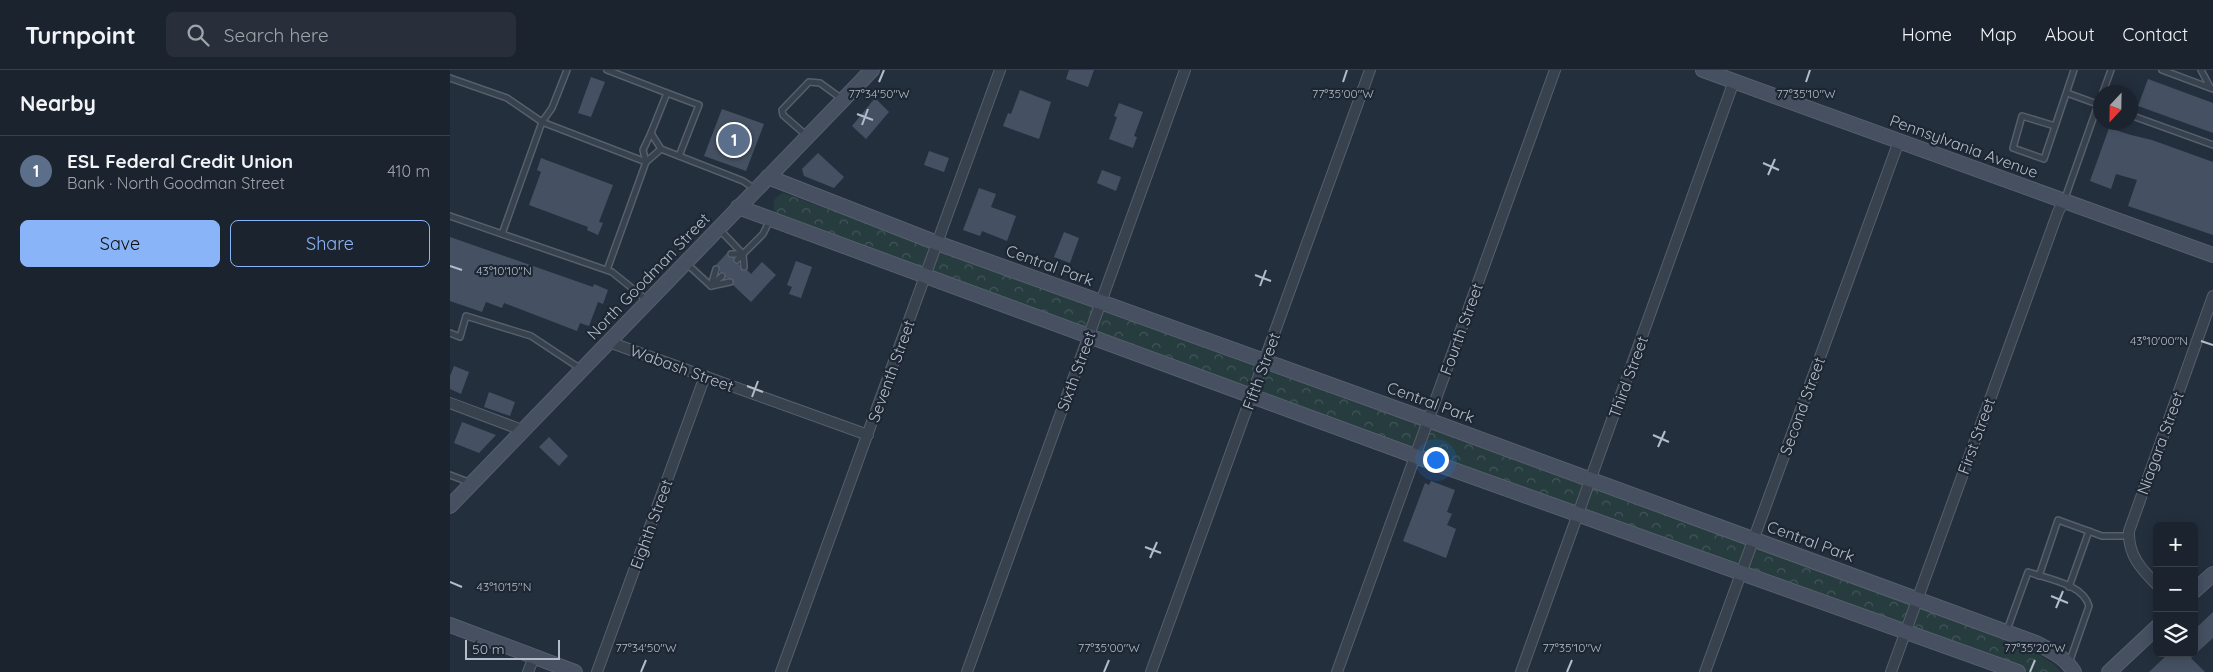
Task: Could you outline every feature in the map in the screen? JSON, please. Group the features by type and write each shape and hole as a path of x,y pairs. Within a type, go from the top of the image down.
{"main road":[{"name":"North Goodman Street","path":"450,506 872,70"},
{"name":"Pennsylvania Avenue","path":"1703,70 2213,255"},
{"name":"Central Park","path":"768,177 937,243 1591,479 2036,643 2059,656 2071,668"},
{"path":"738,207 1415,456 2018,672"},
{"path":"2198,587 2213,574"},
{"path":"450,626 575,672"},
{"path":"2108,672 2153,631"}],"street":[{"name":"Seventh Street","path":"781,672 1000,70"},
{"name":"Sixth Street","path":"967,672 1185,70"},
{"name":"Fifth Street","path":"1151,672 1370,70"},
{"name":"Fourth Street","path":"1337,672 1555,70"},
{"name":"Third Street","path":"1521,672 1734,81"},
{"name":"Second Street","path":"1706,672 1899,141"},
{"name":"First Street","path":"1890,672 2058,212 2064,201"},
{"name":"Niagara Street","path":"2128,536 2131,522 2213,296"},
{"name":"Wabash Street","path":"609,342 868,435"},
{"name":"Eighth Street","path":"597,672 705,376"},
{"path":"450,403 522,430"},
{"path":"2128,536 2130,550 2134,559 2153,580"},
{"path":"528,672 534,657"}],"lane":[{"path":"502,234 542,122 552,108 567,70"},
{"path":"607,70 699,105 679,156"},
{"path":"2055,126 2022,116 2013,148 2044,159 2074,70"},
{"path":"2106,85 2111,70"},
{"path":"2162,70 2211,88"},
{"path":"2201,70 2211,88"},
{"path":"450,78 507,98 542,122 646,162"},
{"path":"807,137 783,114 782,110 809,82 820,84 843,100"},
{"path":"646,162 643,150 667,93"},
{"path":"2066,93 2093,101"},
{"path":"2138,118 2213,145"},
{"path":"2064,201 2093,122"},
{"path":"651,133 661,149 743,181 756,190"},
{"path":"607,270 646,162 661,149"},
{"path":"450,216 607,270 648,301"},
{"path":"737,260 763,234 770,219"},
{"path":"718,228 743,254 744,267"},
{"path":"731,254 743,254"},
{"path":"685,263 711,286"},
{"path":"711,286 716,269"},
{"path":"711,286 722,276"},
{"path":"711,286 730,282"},
{"path":"450,333 460,337 466,316 532,336 582,369"},
{"path":"450,475 471,483"},
{"path":"2039,576 2058,520 2102,536 2128,536"},
{"path":"2069,587 2089,531"},
{"path":"2006,632 2028,572 2077,589 2087,597 2090,606 2071,668"}],"green space":[{"path":"783,193 2024,645 2055,665 2061,672 2030,672 778,217 773,203"}],"building":[{"path":"1069,70 1094,70 1088,87 1066,79"},
{"path":"591,77 605,82 591,117 578,113"},
{"path":"2148,79 2213,103 2213,133 2138,106"},
{"path":"1020,90 1051,102 1039,139 1003,126 1008,113 1011,114"},
{"path":"875,98 889,112 866,139 852,126"},
{"path":"1119,103 1143,112 1134,136 1137,137 1133,148 1109,139 1117,117 1114,116"},
{"path":"722,109 764,124 746,171 704,156"},
{"path":"2108,130 2115,130 2152,140 2213,162 2213,235 2128,206 2137,180 2116,174 2111,189 2090,181"},
{"path":"929,151 949,158 944,172 924,165"},
{"path":"818,153 844,177 834,188 804,176 802,169"},
{"path":"541,158 613,185 599,222 603,223 598,235 587,230 588,227 529,205 541,172 537,170"},
{"path":"1102,170 1121,177 1116,191 1097,183"},
{"path":"979,188 996,194 991,207 1016,216 1007,241 982,231 980,236 963,230"},
{"path":"1064,232 1079,238 1070,263 1054,257"},
{"path":"450,237 593,287 594,284 608,290 603,304 598,302 589,326 580,323 577,331 504,303 502,308 486,302 482,312 450,301"},
{"path":"727,253 728,257 733,258 734,263 739,264 743,271 747,270 751,274 762,262 776,275 751,302 733,285 733,279 726,278 725,273 720,272 720,268 716,265"},
{"path":"796,261 812,267 801,298 789,294 792,287 787,285"},
{"path":"454,366 469,372 461,394 450,389 450,376"},
{"path":"489,392 515,402 510,416 484,407"},
{"path":"462,422 496,435 479,453 454,443"},
{"path":"549,437 568,456 559,466 539,447"},
{"path":"1431,481 1455,490 1447,512 1452,514 1447,525 1456,529 1446,558 1403,541 1425,483 1429,485"},
{"path":"2213,612 2213,638 2198,652 2198,626"},
{"path":"2165,657 2192,657 2205,672 2149,672"}],"place":[{"name":"ESL Federal Credit Union","path":"734,140"}]}
